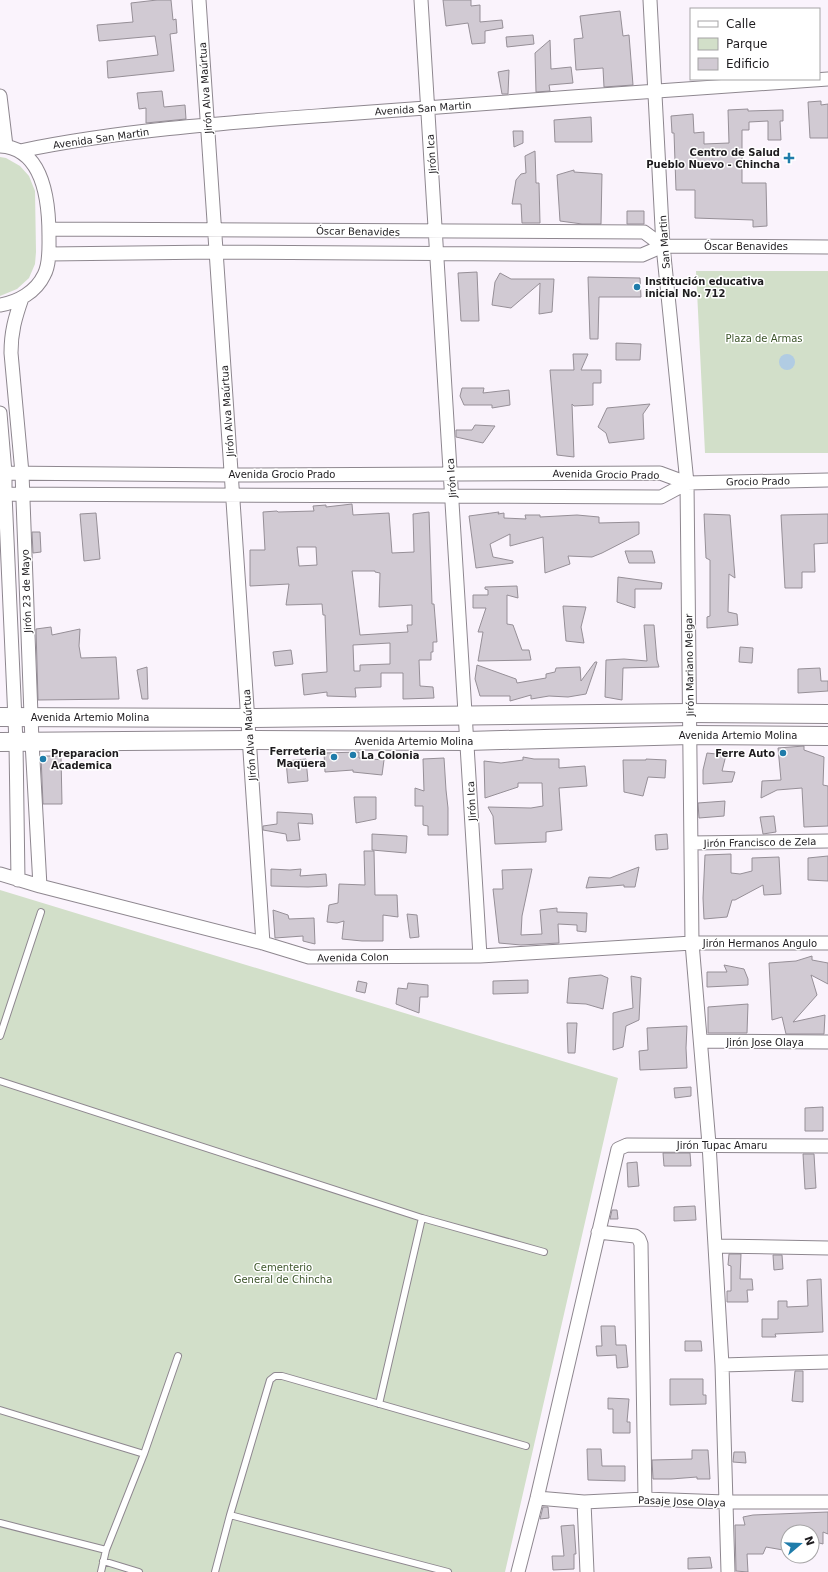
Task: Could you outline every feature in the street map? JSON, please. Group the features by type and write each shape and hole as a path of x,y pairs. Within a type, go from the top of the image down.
{"street":[{"name":"Jirón Alva Maúrtua","path":"199,0 263,943"},
{"name":"Jirón Ica","path":"422,0 480,956"},
{"name":"San Martin","path":"650,0 663,246 687,483"},
{"name":"Avenida San Martin","path":"20,151 57,144 207,125 428,107 655,92 803,80"},
{"path":"0,96 3,146 20,151 33,163 42,180 48,202 49,229 49,254 45,275 35,288 22,298 8,304 0,305"},
{"name":"Óscar Benavides","path":"49,229 644,232 663,246"},
{"name":"Óscar Benavides","path":"49,254 216,252 642,255 663,246 828,247"},
{"name":"Jirón 23 de Mayo","path":"15,717 22,473 11,353 11,335 14,319 22,298"},
{"name":"Jirón 23 de Mayo","path":"0,413 3,473 2,494 16,742 18,880"},
{"name":"Avenida Grocio Prado","path":"3,473 231,475 660,473 687,483"},
{"name":"Grocio Prado","path":"687,483 828,480"},
{"name":"Avenida Grocio Prado","path":"2,494 661,497 687,483"},
{"name":"Jirón Mariano Melgar","path":"687,483 692,943 709,1144 722,1365 728,1572"},
{"name":"Avenida Artemio Molina","path":"15,717 248,718 690,713 828,714"},
{"name":"Avenida Artemio Molina","path":"16,742 249,740 467,741 690,735 828,736"},
{"name":"Jirón 23 de Mayo","path":"16,742 40,886"},
{"name":"Jirón Francisco de Zela","path":"691,843 828,841"},
{"name":"Avenida Colon","path":"0,874 40,886 263,943 309,957 480,956 692,943"},
{"name":"Jirón Hermanos Angulo","path":"692,943 828,943"},
{"name":"Jirón Jose Olaya","path":"701,1041 828,1042"},
{"name":"Jirón Tupac Amaru","path":"598,1232 618,1149 627,1145 709,1144 828,1146"},
{"path":"518,1572 537,1498 598,1232 635,1236 639,1239 641,1244 645,1499"},
{"path":"715,1246 828,1248"},
{"path":"722,1365 828,1362"},
{"name":"Pasaje Jose Olaya","path":"537,1498 584,1502 645,1499 725,1502 828,1502"},
{"path":"584,1502 587,1572"}],"lane":[{"path":"0,1036 41,912"},
{"path":"0,1081 422,1218 544,1252"},
{"path":"380,1404 422,1218"},
{"path":"101,1572 106,1550 144,1454 178,1356"},
{"path":"215,1572 230,1515 270,1380 275,1376 282,1376 526,1446"},
{"path":"0,1410 144,1454"},
{"path":"230,1515 448,1572"},
{"path":"0,1523 106,1550"},
{"path":"103,1561 139,1572"}],"green space":[{"path":"0,157 6,158 20,166 29,176 35,191 36,252 35,264 29,278 17,289 0,296"},
{"name":"Plaza de Armas","path":"696,271 828,271 828,453 705,453"},
{"name":"Cementerio General de Chincha","path":"0,890 618,1078 505,1572 0,1572"}],"water":[{"path":"784,354 790,354 795,359 793,368 790,370 784,370 779,365 779,359"}],"building":[{"path":"171,0 173,20 176,19 177,33 170,34 174,71 108,78 107,61 158,55 155,36 99,41 97,25 133,22 131,3"},
{"path":"443,0 471,0 471,6 480,5 480,22 502,20 503,28 485,31 485,43 472,44 468,23 446,26"},
{"path":"620,11 623,36 629,35 633,85 604,87 603,68 576,70 574,39 583,38 580,16"},
{"path":"533,35 534,44 507,47 506,37"},
{"path":"550,40 551,69 571,67 573,83 549,85 550,91 536,92 535,53"},
{"path":"509,70 508,94 502,94 498,72"},
{"path":"162,91 164,107 185,105 186,119 146,123 146,108 139,109 137,93"},
{"path":"821,101 821,105 828,104 828,138 810,138 808,102"},
{"path":"748,109 748,111 783,110 783,121 780,121 781,140 768,140 768,121 749,122 749,130 742,130 742,183 766,183 767,226 753,227 753,220 695,218 695,190 676,190 674,133 672,133 671,116 693,114 694,133 704,132 704,144 729,143 728,110"},
{"path":"591,117 592,142 555,142 554,120"},
{"path":"513,131 523,131 523,143 514,147"},
{"path":"535,151 536,183 539,183 540,223 522,223 521,204 512,204 516,180 521,174 526,173 525,156"},
{"path":"574,170 574,172 602,174 601,224 582,224 560,221 557,175"},
{"path":"627,211 644,211 644,224 627,224"},
{"path":"477,272 479,321 461,321 458,273"},
{"path":"500,273 511,279 554,279 552,312 539,314 540,283 511,308 492,305 495,282"},
{"path":"588,277 640,278 641,297 599,297 598,339 590,339"},
{"path":"616,343 641,344 640,360 616,360"},
{"path":"573,354 588,354 581,370 601,370 601,383 593,383 593,405 574,406 572,404 574,457 557,455 550,370 574,370"},
{"path":"462,388 484,388 483,393 509,390 510,405 492,408 492,405 464,405 460,396"},
{"path":"650,404 643,414 644,439 609,443 606,433 598,427 607,408"},
{"path":"475,425 495,426 483,443 456,437 456,430 472,430"},
{"path":"352,504 353,515 389,513 392,553 414,552 413,514 429,512 432,604 434,604 437,642 433,642 431,660 419,660 420,686 433,687 434,698 403,699 403,673 381,673 381,687 355,688 356,697 327,696 327,692 304,695 302,674 327,672 325,615 323,615 322,604 286,605 289,584 250,586 250,550 265,550 263,512 314,511 313,506 326,505 326,507","holes":["297,547 316,547 317,565 299,566","352,571 375,571 380,573 379,607 412,605 412,625 407,625 408,632 360,635","390,643 390,664 360,665 360,671 354,671 353,645"]},
{"path":"499,512 498,514 504,513 504,518 526,519 525,515 540,515 540,517 577,515 599,517 599,523 639,522 639,534 592,557 568,556 570,564 545,573 543,537 510,546 510,534 490,544 493,557 513,561 513,563 476,568 469,516"},
{"path":"96,513 100,559 84,561 80,514"},
{"path":"704,514 730,515 735,578 729,574 728,612 737,614 738,625 707,628 707,617 710,616 710,560 706,558"},
{"path":"828,514 828,543 814,544 815,572 802,572 802,588 785,588 781,515"},
{"path":"32,532 40,532 41,552 33,553"},
{"path":"625,551 652,551 655,563 629,563"},
{"path":"618,577 662,583 661,589 635,589 635,608 617,602"},
{"path":"517,586 518,598 507,595 507,624 513,625 522,650 529,650 531,660 478,661 483,632 478,632 486,608 473,608 473,595 488,595 488,590 485,589 485,587"},
{"path":"563,606 586,607 581,627 584,643 566,641"},
{"path":"644,625 654,625 659,667 623,668 622,700 605,697 606,660 624,659 647,661"},
{"path":"51,627 52,635 80,629 79,646 81,658 116,657 119,699 38,700 36,629"},
{"path":"740,647 753,648 752,663 739,662"},
{"path":"291,650 293,664 275,666 273,652"},
{"path":"595,662 597,662 586,694 568,697 549,696 531,699 531,695 510,701 510,696 480,696 475,679 477,665 516,679 517,683 546,678 546,674 555,672 556,668 580,667 581,681"},
{"path":"147,667 148,699 142,699 137,670"},
{"path":"820,668 821,681 828,681 828,691 798,693 798,669"},
{"path":"804,746 804,750 824,757 823,785 828,786 828,826 804,827 802,788 777,790 761,798 762,781 781,780 778,748"},
{"path":"359,752 359,758 384,760 382,775 353,772 353,770 325,772 324,753"},
{"path":"707,753 726,755 722,771 735,772 732,782 703,784 703,770"},
{"path":"41,756 61,756 62,804 43,804"},
{"path":"523,757 534,759 559,759 559,768 585,766 587,786 559,788 562,830 546,832 546,842 495,844 493,816 488,807 531,808 543,806 542,783 518,783 518,787 485,798 484,761 501,763 523,760"},
{"path":"444,758 448,808 448,835 428,835 428,826 423,825 423,806 415,806 415,788 424,791 423,759"},
{"path":"306,759 308,781 288,783 286,761"},
{"path":"623,760 666,760 665,778 648,777 643,796 624,792"},
{"path":"354,797 376,797 376,819 356,823"},
{"path":"725,801 724,816 699,818 698,803"},
{"path":"277,812 312,814 313,824 298,823 300,840 287,841 286,834 263,830 263,826 277,824"},
{"path":"774,816 776,832 763,834 760,817"},
{"path":"372,834 407,836 406,853 372,850"},
{"path":"667,834 668,849 656,850 655,835"},
{"path":"364,851 374,851 375,895 397,895 398,917 383,915 383,941 342,939 344,921 337,923 327,922 329,905 338,903 339,884 365,885"},
{"path":"731,854 731,873 740,874 752,871 752,858 779,857 781,894 764,895 763,885 735,900 732,900 727,917 704,919 703,898 705,855"},
{"path":"828,856 828,881 808,880 808,858"},
{"path":"639,867 635,887 624,887 624,885 586,888 589,877 610,878"},
{"path":"271,869 301,869 300,876 326,874 327,886 271,886"},
{"path":"532,869 522,916 521,935 542,934 540,910 557,908 557,912 587,913 586,932 577,931 577,925 558,924 559,943 521,945 499,943 493,889 503,889 502,870"},
{"path":"273,910 288,915 289,919 314,918 315,944 303,941 303,936 275,938"},
{"path":"407,914 417,915 419,937 410,938"},
{"path":"812,956 812,960 828,963 828,984 811,975 817,995 793,1022 825,1015 824,1034 786,1034 782,1017 772,1020 769,963 796,961"},
{"path":"724,965 744,969 748,979 748,985 707,987 707,972 727,972"},
{"path":"601,975 608,978 603,1009 586,1004 567,1003 569,978"},
{"path":"631,976 641,978 639,1020 626,1026 623,1047 613,1050 613,1013 633,1008"},
{"path":"528,980 528,993 493,994 493,981"},
{"path":"358,981 367,983 365,993 356,991"},
{"path":"408,983 428,985 428,997 420,997 419,1013 396,1004 398,988 407,989"},
{"path":"748,1004 747,1033 708,1033 708,1007"},
{"path":"567,1023 577,1023 575,1053 568,1053"},
{"path":"687,1026 687,1068 640,1070 639,1051 648,1050 647,1028"},
{"path":"691,1087 691,1096 675,1098 674,1088"},
{"path":"823,1107 823,1131 805,1131 805,1108"},
{"path":"663,1153 690,1153 691,1166 664,1166"},
{"path":"803,1154 814,1154 816,1188 805,1189"},
{"path":"637,1162 639,1186 628,1187 627,1163"},
{"path":"695,1206 696,1220 674,1221 674,1207"},
{"path":"612,1210 617,1210 618,1219 610,1219"},
{"path":"729,1254 741,1254 740,1279 752,1279 753,1290 747,1290 748,1302 727,1302 727,1291 731,1291 731,1266 728,1265"},
{"path":"773,1255 782,1255 783,1269 774,1270"},
{"path":"821,1279 823,1332 775,1334 776,1337 762,1337 762,1319 778,1319 778,1301 787,1301 787,1307 808,1306 807,1280"},
{"path":"601,1326 615,1326 616,1345 626,1345 628,1367 617,1368 616,1355 597,1356 596,1346 602,1346"},
{"path":"685,1341 701,1341 702,1351 685,1351"},
{"path":"795,1371 803,1371 803,1402 792,1401"},
{"path":"670,1379 703,1379 703,1395 706,1395 706,1404 670,1405"},
{"path":"608,1398 629,1399 627,1422 630,1422 630,1433 613,1433 613,1409 608,1409"},
{"path":"587,1449 601,1449 602,1466 625,1466 625,1481 588,1480"},
{"path":"692,1450 708,1450 710,1479 697,1479 697,1477 653,1479 652,1460 692,1459"},
{"path":"734,1452 745,1452 746,1463 733,1462"},
{"path":"543,1507 548,1507 549,1518 540,1519"},
{"path":"828,1512 828,1534 823,1532 823,1544 820,1543 820,1524 780,1524 780,1549 766,1547 763,1554 747,1554 748,1572 736,1571 735,1525 745,1525 743,1517 753,1515"},
{"path":"574,1525 576,1554 574,1554 574,1569 553,1570 552,1556 564,1556 561,1526"},
{"path":"710,1557 712,1568 688,1569 688,1558"}],"place":[{"name":"Centro de Salud Pueblo Nuevo - Chincha","path":"789,158"},
{"name":"Institución educativa inicial No. 712","path":"637,287"},
{"name":"Ferre Auto","path":"783,753"},
{"name":"La Colonia","path":"353,755"},
{"name":"Ferreteria Maquera","path":"334,757"},
{"name":"Preparacion Academica","path":"43,759"}]}
